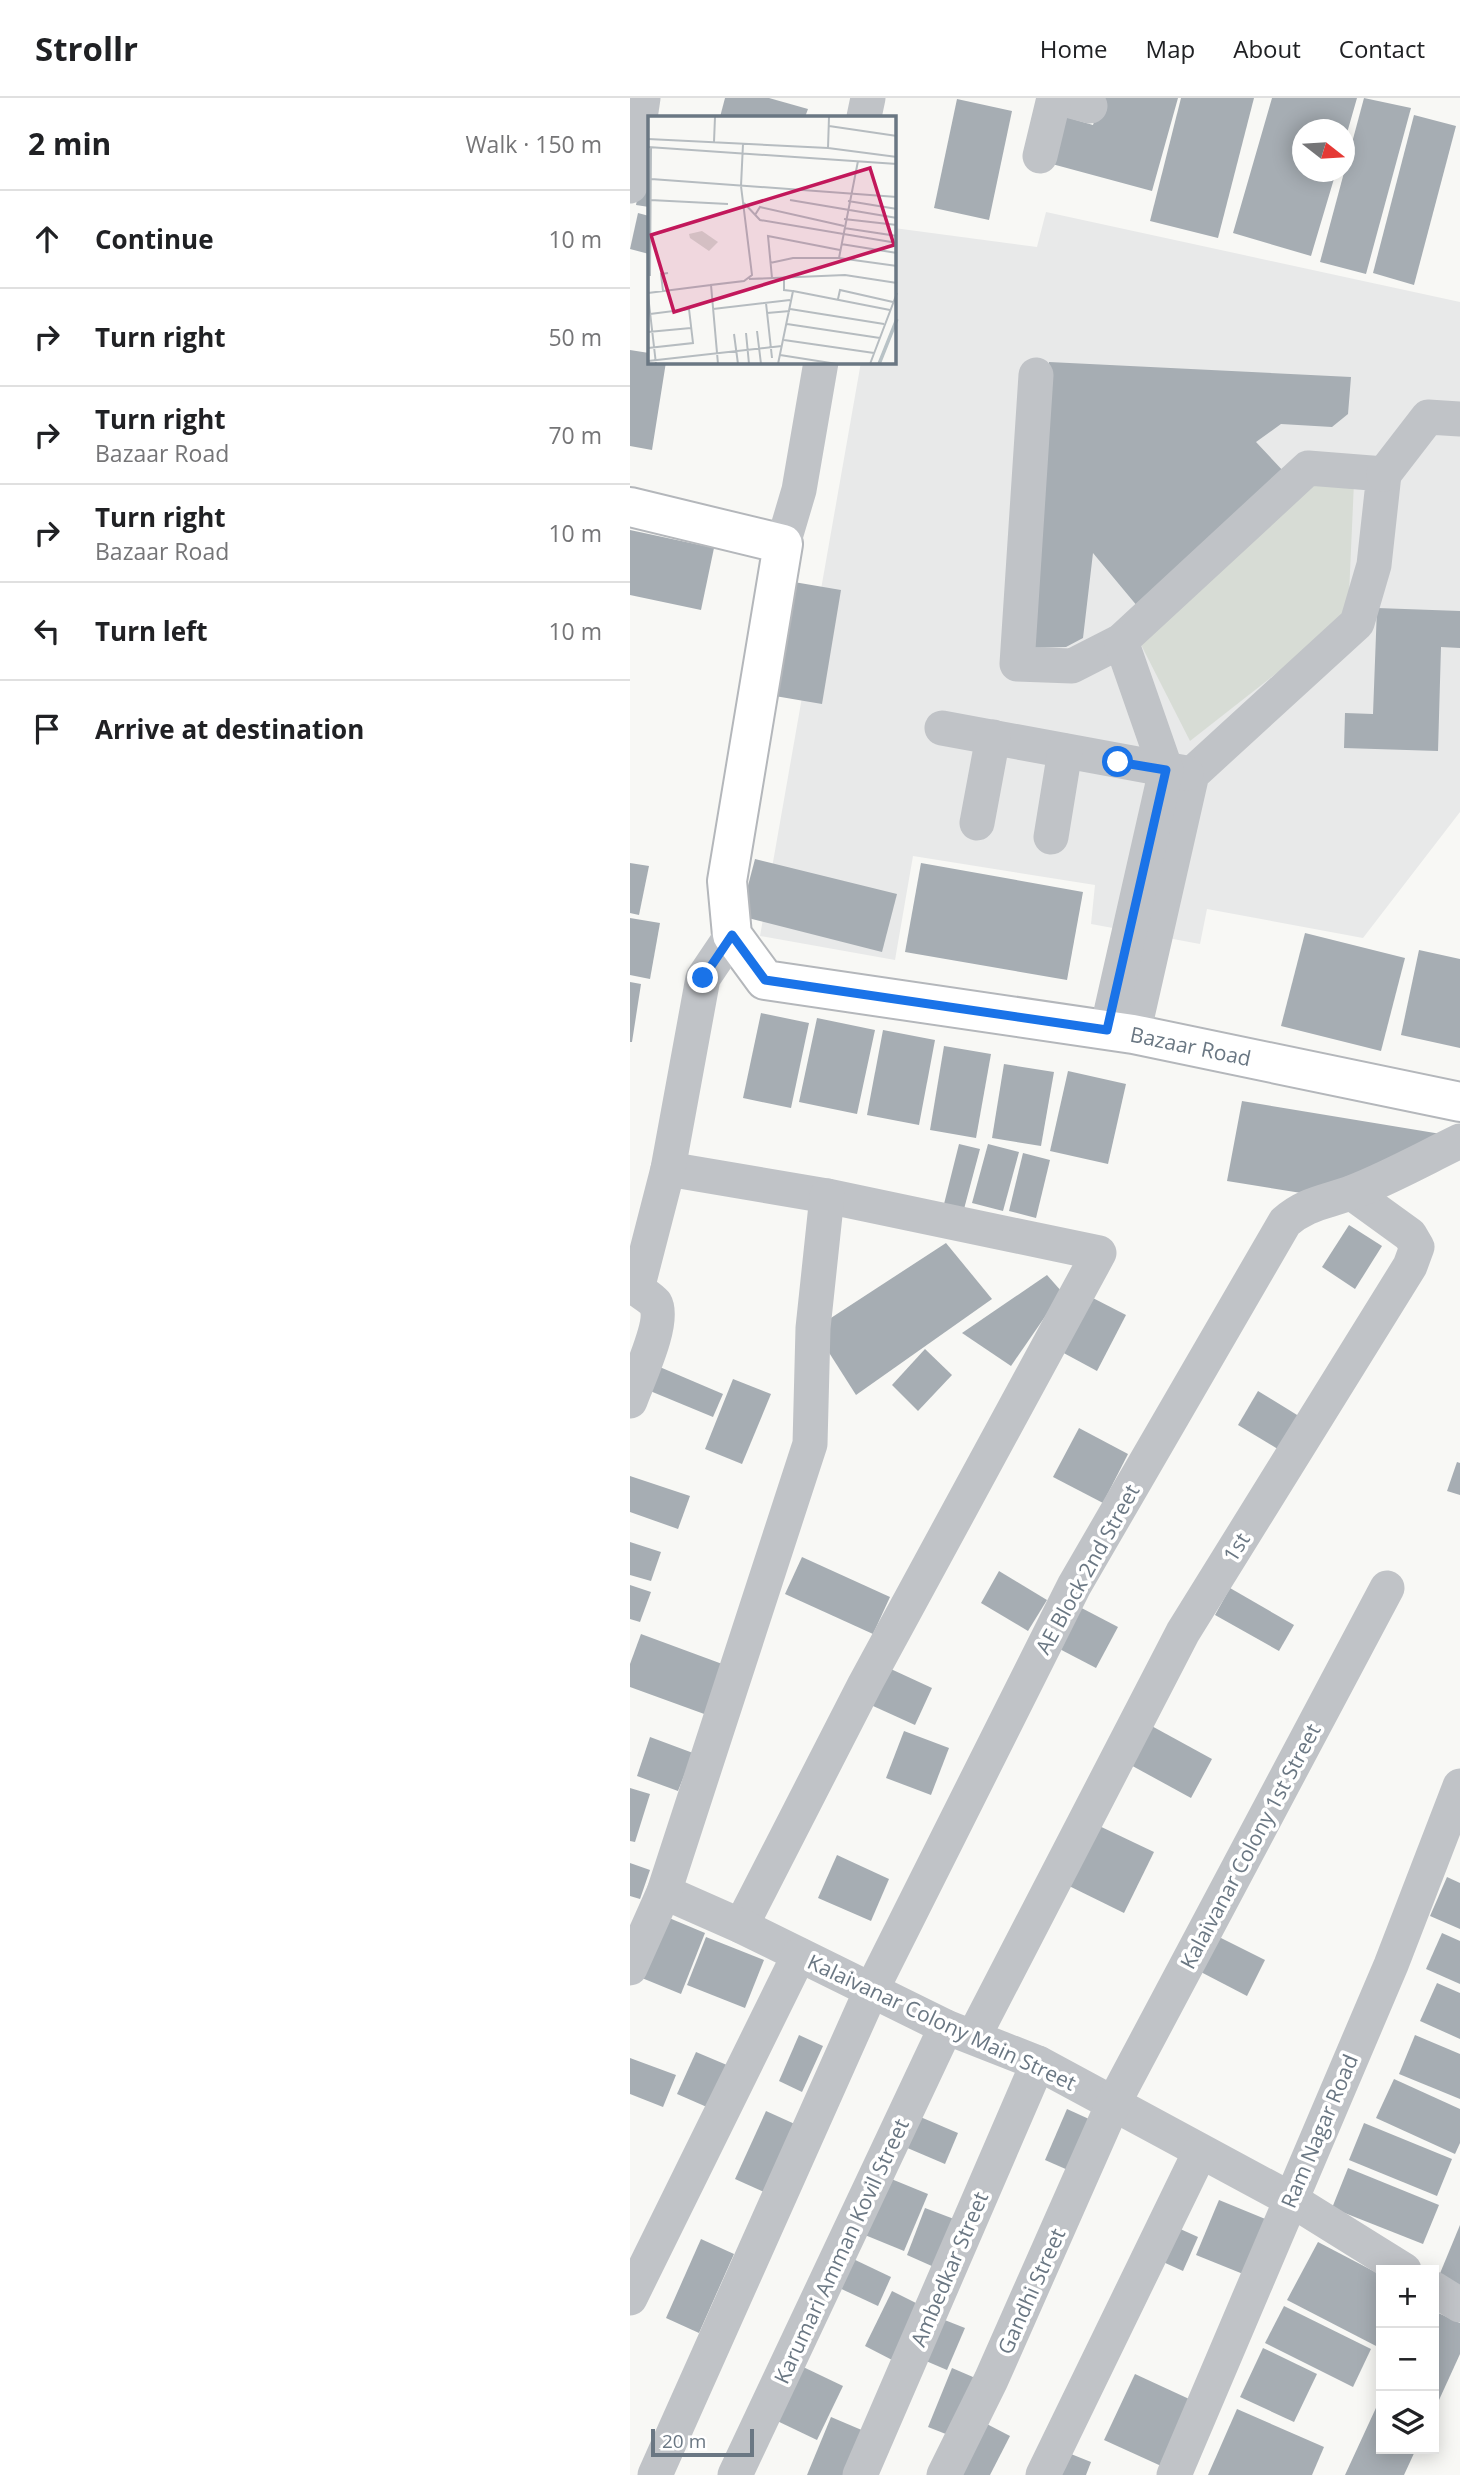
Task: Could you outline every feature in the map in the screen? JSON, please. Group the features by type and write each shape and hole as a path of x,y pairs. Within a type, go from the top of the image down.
{"main road":[{"path":"630,507 783,544 727,881 732,935"},
{"name":"Bazaar Road","path":"732,935 765,980 1120,1032 1460,1101"}],"street":[{"path":"630,186 643,98"},
{"path":"864,116 868,98"},
{"path":"1040,156 1054,98"},
{"path":"783,544 799,490 821,364"},
{"path":"1036,375 1017,664 1072,666 1121,641 1308,468 1384,474"},
{"path":"1179,772 1357,623 1374,565 1384,474 1429,417 1460,419"},
{"path":"1120,1032 1179,772 1121,641"},
{"path":"942,728 1179,772"},
{"path":"977,823 993,737"},
{"path":"1051,836 1066,751"},
{"path":"630,1401 656,1329 657,1311 654,1301 634,1288 668,1169 703,978 732,935"},
{"path":"1352,1193 1460,1141"},
{"path":"668,1169 827,1196 1099,1253 865,1684 741,1926"},
{"name":"AE Block 2nd Street","path":"654,2475 871,1991 1073,1586 1285,1222 1298,1210 1318,1201 1352,1193"},
{"name":"1st","path":"960,2032 1183,1632 1410,1266 1417,1247 1410,1236 1352,1193"},
{"path":"630,1968 664,1892 810,1444 813,1328 827,1196"},
{"name":"Kalaivanar Colony 1st Street","path":"1113,2104 1387,1588"},
{"name":"Ram Nagar Road","path":"1174,2475 1391,1965 1460,1786"},
{"name":"Kalaivanar Colony Main Street","path":"664,1892 741,1926 960,2032 1038,2063 1290,2199 1396,2265"},
{"path":"630,2298 799,1955"},
{"name":"Karumari Amman Kovil Street","path":"735,2475 960,2032"},
{"name":"Ambedkar Street","path":"860,2475 1038,2063"},
{"name":"Gandhi Street","path":"944,2475 991,2380 1113,2104"},
{"path":"1043,2475 1200,2152"},
{"path":"1439,2292 1460,2305"}],"shaded area":[{"path":"1046,212 1460,302 1460,812 1363,938 1207,909 1200,944 1091,924 1095,885 913,856 895,960 760,936 861,364 896,364 896,228 1037,247"},
{"path":"1312,482 1354,482 1348,617 1190,741 1133,629"}],"building":[{"path":"725,98 769,98 808,109 805,116 720,116"},
{"path":"1101,98 1178,98 1152,191 1052,164 1066,117 1093,125"},
{"path":"1181,98 1254,98 1218,238 1150,221"},
{"path":"1272,98 1357,98 1351,119 1292,119 1292,182 1333,182 1311,256 1233,233"},
{"path":"1364,98 1411,108 1366,274 1320,262 1341,182 1355,182 1355,132"},
{"path":"957,99 1012,111 989,220 934,208"},
{"path":"1414,115 1456,126 1414,285 1373,273"},
{"path":"644,162 648,163 648,207 636,205"},
{"path":"638,213 648,216 648,254 630,249"},
{"path":"630,350 648,353 648,364 666,364 652,450 630,446"},
{"path":"1049,362 1351,377 1348,414 1332,427 1281,424 1256,442 1301,490 1153,625 1093,553 1083,638 1066,647 1027,648"},
{"path":"630,530 714,548 701,610 630,595"},
{"path":"788,581 841,590 822,704 769,695"},
{"path":"1377,608 1460,611 1460,648 1441,647 1438,751 1344,748 1345,713 1373,714"},
{"path":"755,859 897,894 882,952 740,916"},
{"path":"630,863 649,866 639,915 630,913"},
{"path":"921,863 1083,892 1067,980 905,952"},
{"path":"630,918 660,923 650,979 630,975"},
{"path":"1305,933 1405,958 1381,1051 1281,1026"},
{"path":"1419,950 1460,959 1460,1048 1401,1035"},
{"path":"630,982 641,984 632,1042 630,1042"},
{"path":"761,1013 809,1023 791,1108 743,1098"},
{"path":"817,1018 875,1030 857,1114 799,1102"},
{"path":"883,1030 935,1040 919,1125 867,1115"},
{"path":"944,1046 991,1054 976,1138 930,1130"},
{"path":"1004,1064 1054,1072 1041,1146 992,1138"},
{"path":"1068,1071 1126,1084 1108,1164 1050,1151"},
{"path":"1242,1101 1441,1134 1320,1196 1227,1181"},
{"path":"959,1144 980,1149 964,1209 944,1204"},
{"path":"988,1144 1019,1152 1003,1211 972,1203"},
{"path":"1023,1153 1050,1160 1036,1218 1009,1211"},
{"path":"1349,1225 1382,1246 1355,1289 1322,1267"},
{"path":"946,1243 992,1299 856,1395 814,1329"},
{"path":"1047,1275 1062,1292 1011,1366 962,1333"},
{"path":"1089,1296 1126,1315 1097,1371 1060,1351"},
{"path":"925,1349 952,1375 918,1411 892,1385"},
{"path":"648,1362 723,1394 713,1417 638,1386"},
{"path":"733,1379 771,1394 742,1464 705,1449"},
{"path":"1258,1391 1302,1418 1281,1451 1238,1425"},
{"path":"1079,1428 1128,1454 1103,1503 1053,1477"},
{"path":"1457,1462 1460,1463 1460,1495 1447,1491"},
{"path":"630,1476 690,1496 678,1529 630,1512"},
{"path":"630,1542 661,1552 651,1581 630,1575"},
{"path":"802,1557 890,1597 873,1634 785,1594"},
{"path":"999,1571 1047,1600 1028,1631 981,1603"},
{"path":"630,1585 651,1592 640,1622 630,1619"},
{"path":"1230,1588 1294,1625 1279,1651 1215,1615"},
{"path":"1072,1603 1118,1627 1096,1668 1050,1644"},
{"path":"641,1634 725,1665 707,1715 630,1687 630,1664"},
{"path":"880,1664 932,1688 915,1725 862,1701"},
{"path":"1148,1724 1212,1759 1191,1798 1127,1763"},
{"path":"904,1731 949,1748 931,1795 886,1778"},
{"path":"650,1737 693,1753 678,1791 637,1776"},
{"path":"630,1788 650,1794 635,1842 630,1841"},
{"path":"1093,1823 1154,1852 1124,1913 1063,1883"},
{"path":"837,1855 889,1879 871,1921 818,1898"},
{"path":"630,1863 650,1870 640,1899 630,1896"},
{"path":"1447,1877 1460,1883 1460,1929 1430,1916"},
{"path":"662,1915 705,1933 681,1994 637,1976"},
{"path":"1442,1933 1460,1941 1460,1984 1426,1969"},
{"path":"1215,1935 1265,1960 1247,1996 1197,1970"},
{"path":"706,1937 764,1960 745,2008 687,1985"},
{"path":"1437,1983 1460,1993 1460,2039 1420,2021"},
{"path":"799,2035 823,2046 802,2092 779,2081"},
{"path":"1415,2035 1460,2054 1460,2099 1399,2074"},
{"path":"696,2052 734,2068 716,2111 677,2094"},
{"path":"630,2058 676,2075 663,2107 630,2094"},
{"path":"1394,2079 1460,2109 1460,2143 1455,2154 1376,2118"},
{"path":"1067,2109 1100,2124 1077,2174 1045,2160"},
{"path":"766,2111 797,2125 766,2193 735,2179"},
{"path":"911,2113 958,2133 945,2164 898,2144"},
{"path":"1364,2123 1452,2159 1437,2196 1349,2160"},
{"path":"1348,2168 1439,2205 1423,2244 1332,2208"},
{"path":"884,2176 928,2194 904,2251 860,2233"},
{"path":"1219,2200 1275,2223 1253,2278 1196,2255"},
{"path":"925,2208 954,2219 934,2267 907,2255"},
{"path":"1167,2223 1198,2237 1183,2271 1152,2257"},
{"path":"1460,2225 1460,2293 1439,2284 1439,2276"},
{"path":"701,2239 734,2254 699,2333 666,2318"},
{"path":"1318,2242 1376,2272 1376,2346 1287,2300"},
{"path":"849,2257 891,2277 878,2306 835,2286"},
{"path":"892,2291 924,2307 896,2362 865,2346"},
{"path":"1284,2306 1371,2349 1353,2387 1265,2343"},
{"path":"1439,2313 1460,2323 1460,2354 1439,2400"},
{"path":"937,2317 965,2328 947,2370 919,2358"},
{"path":"1263,2348 1317,2374 1294,2422 1240,2397"},
{"path":"799,2365 843,2386 817,2440 773,2419"},
{"path":"952,2368 980,2380 956,2438 928,2427"},
{"path":"1135,2374 1200,2404 1170,2470 1104,2440"},
{"path":"1376,2408 1376,2454 1414,2454 1404,2475 1345,2475"},
{"path":"1237,2409 1324,2447 1312,2475 1208,2475"},
{"path":"831,2417 864,2431 846,2475 807,2475"},
{"path":"983,2422 1010,2436 990,2475 955,2475"},
{"path":"1061,2450 1091,2462 1086,2475 1051,2475"}],"route":[{"path":"703,978 732,935 765,980 1107,1030 1166,770 1118,762"}]}
